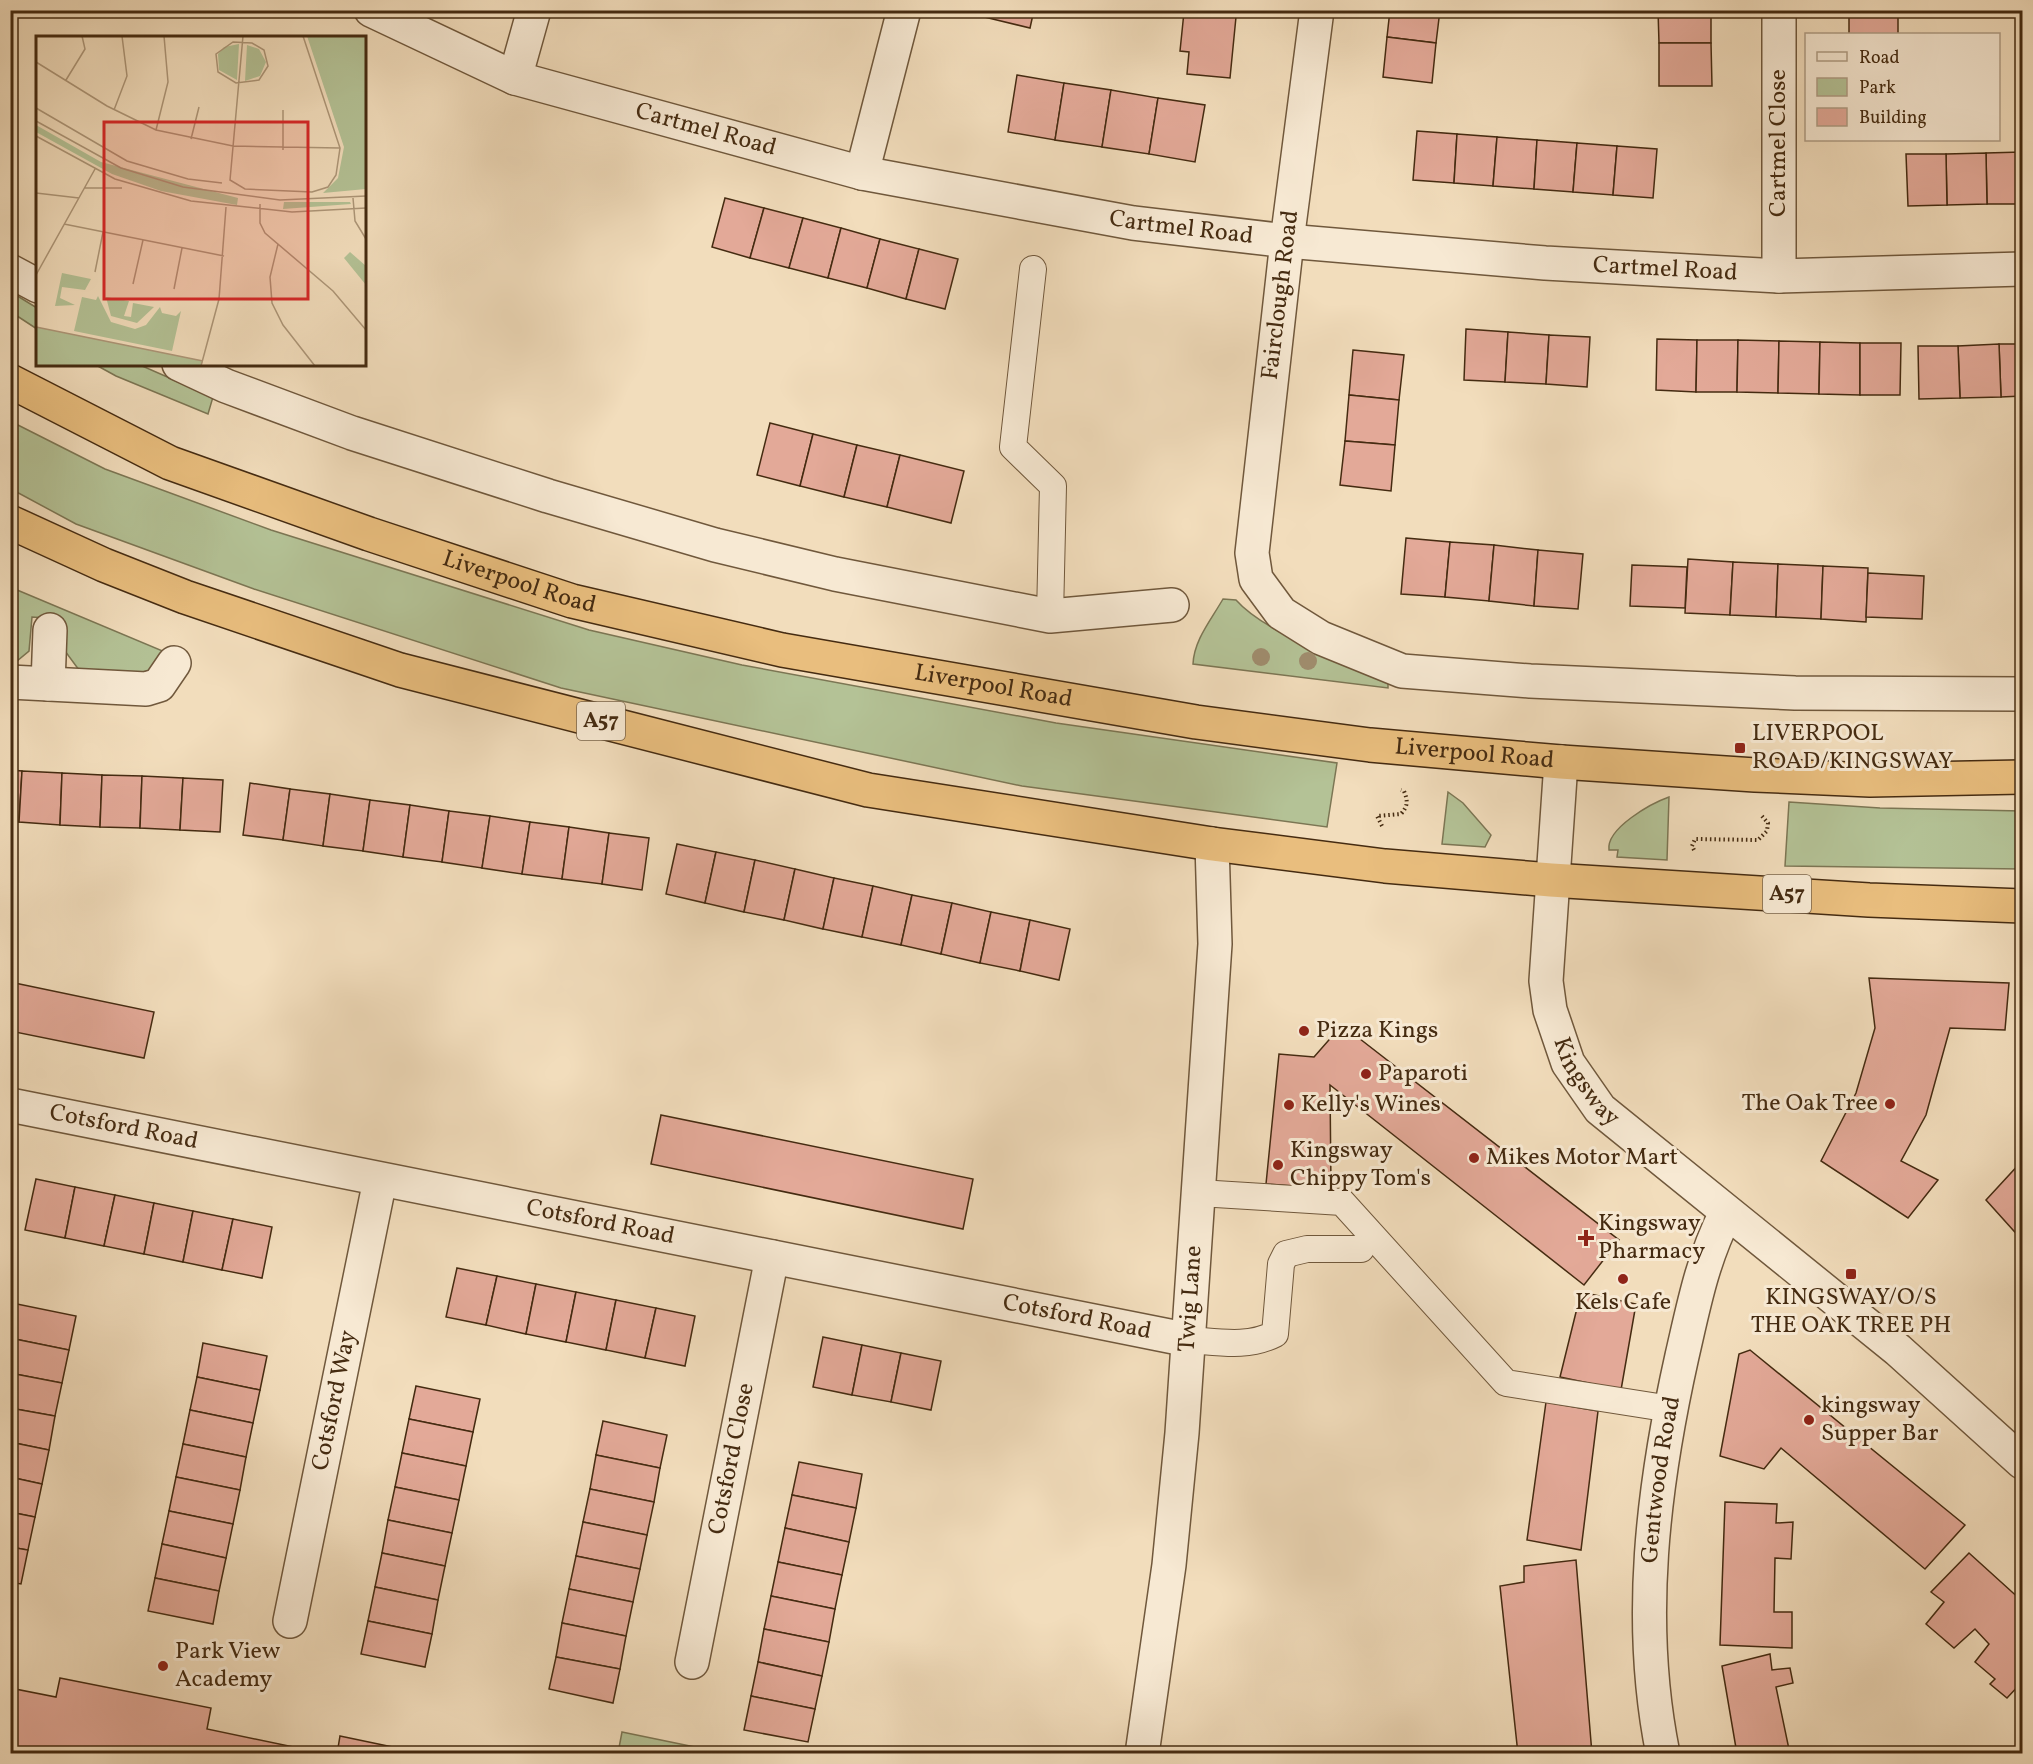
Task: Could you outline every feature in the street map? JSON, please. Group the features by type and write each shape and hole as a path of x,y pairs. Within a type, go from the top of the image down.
{"highway":[{"name":"Liverpool Road","path":"10,381 170,464 369,534 572,601 782,650 1196,722 1370,745 1561,762 1870,780 2022,777"},
{"name":"A57","path":"10,522 185,597 400,670 868,790 1212,844 1385,866 1551,880 1869,900 2022,906"}],"street":[{"name":"Cartmel Road","path":"371,10 515,78 862,173 1133,223 1287,241 1545,264 1779,276 2022,269"},
{"path":"515,78 534,10"},
{"path":"862,173 904,10"},
{"name":"Fairclough Road","path":"1317,10 1287,241 1252,553 1256,579 1281,613 1321,638 1402,671 1530,681 1795,693 2022,694"},
{"name":"Cartmel Close","path":"1779,10 1779,276"},
{"path":"10,271 36,285"},
{"path":"183,366 226,386 352,433 548,496 715,545 835,574 1050,616 1172,605"},
{"path":"48,684 50,630"},
{"path":"10,682 146,689 159,685 174,663"},
{"name":"Kingsway","path":"1561,762 1551,880 1546,981 1550,1010 1568,1063 1600,1109 1898,1350 2022,1462"},
{"name":"Twig Lane","path":"1142,1754 1169,1565 1189,1340 1215,944 1212,844"},
{"name":"Cotsford Road","path":"10,1105 1189,1340"},
{"name":"Cotsford Way","path":"290,1621 380,1180"},
{"name":"Gentwood Road","path":"1663,1754 1650,1654 1649,1591 1655,1512 1671,1409 1705,1257 1726,1213"},
{"name":"Cotsford Close","path":"692,1662 772,1257"}],"lane":[{"path":"1033,269 1013,447 1053,486 1050,616"},
{"path":"1199,1193 1341,1202 1506,1383 1671,1409"},
{"path":"1189,1340 1250,1344 1275,1334 1281,1264 1286,1254 1306,1249 1361,1249"}],"path":[{"path":"1386,836 1377,816 1401,814 1406,808 1407,800 1404,791 1393,788"},
{"path":"1697,854 1692,846 1695,839 1758,840 1764,836 1768,823 1761,814"}],"green space":[{"path":"11,292 36,307 36,328 11,312"},
{"path":"98,366 142,366 213,397 208,414 116,376"},
{"path":"10,421 105,469 271,530 589,630 742,665 1056,723 1337,763 1327,827 1022,786 561,688 254,589 76,524 11,489"},
{"path":"10,587 165,652 148,672 137,676 79,670 65,651 63,619 32,617 29,651 11,666"},
{"path":"1223,599 1236,600 1266,624 1286,635 1388,681 1388,688 1193,664 1200,638"},
{"path":"1448,792 1463,803 1491,835 1485,847 1442,844"},
{"path":"1669,797 1667,860 1617,857 1618,850 1609,850 1610,842 1622,825 1652,805"},
{"path":"1789,802 1880,808 2022,811 2022,869 1785,866"},
{"path":"622,1732 724,1753 618,1753"}],"building":[{"path":"981,10 1034,10 1030,28 980,16"},
{"path":"1184,10 1237,10 1236,17"},
{"path":"1390,10 1440,10 1436,43 1387,37"},
{"path":"1658,10 1711,10 1711,43 1659,43"},
{"path":"1849,10 1898,10 1898,33 1849,33"},
{"path":"1184,12 1236,17 1230,78 1187,74 1189,52 1180,51"},
{"path":"1387,37 1436,43 1432,83 1383,77"},
{"path":"1659,43 1711,43 1712,86 1659,86"},
{"path":"1017,75 1064,83 1055,140 1008,132"},
{"path":"1064,83 1111,90 1102,147 1055,140"},
{"path":"1111,90 1158,98 1149,154 1102,147"},
{"path":"1158,98 1205,105 1195,162 1149,154"},
{"path":"1417,131 1457,134 1454,183 1413,180"},
{"path":"1457,134 1497,137 1493,186 1454,183"},
{"path":"1497,137 1537,140 1534,189 1493,186"},
{"path":"1537,140 1577,143 1573,192 1534,189"},
{"path":"1577,143 1617,146 1613,195 1573,192"},
{"path":"1617,146 1657,149 1653,198 1613,195"},
{"path":"2022,152 2022,204 1987,204 1986,153"},
{"path":"1986,153 1987,204 1947,205 1946,154"},
{"path":"1906,154 1946,154 1947,205 1908,206"},
{"path":"725,198 764,208 750,258 712,247"},
{"path":"764,208 803,218 789,268 750,258"},
{"path":"803,218 841,228 828,278 789,268"},
{"path":"841,228 880,239 867,288 828,278"},
{"path":"880,239 919,249 906,299 867,288"},
{"path":"919,249 958,259 945,309 906,299"},
{"path":"1466,329 1508,332 1505,382 1464,380"},
{"path":"1508,332 1549,335 1546,384 1505,382"},
{"path":"1549,335 1590,337 1587,387 1546,384"},
{"path":"1657,339 1697,340 1696,392 1656,390"},
{"path":"1697,340 1738,340 1737,392 1696,392"},
{"path":"1738,340 1779,341 1778,393 1737,392"},
{"path":"1779,341 1820,342 1819,394 1778,393"},
{"path":"1820,342 1860,343 1860,395 1819,394"},
{"path":"1860,343 1901,343 1900,395 1860,395"},
{"path":"1999,344 2022,344 2022,396 2001,397"},
{"path":"1999,344 2001,397 1960,398 1958,346"},
{"path":"1918,346 1958,346 1960,398 1919,399"},
{"path":"1353,350 1404,355 1399,400 1349,395"},
{"path":"1349,395 1399,400 1395,445 1345,441"},
{"path":"770,423 813,434 800,486 757,475"},
{"path":"813,434 857,445 844,497 800,486"},
{"path":"1345,441 1395,445 1391,491 1340,485"},
{"path":"857,445 900,455 887,507 844,497"},
{"path":"900,455 964,471 951,523 887,507"},
{"path":"1406,538 1450,542 1445,597 1401,594"},
{"path":"1450,542 1494,545 1489,601 1445,597"},
{"path":"1494,545 1538,550 1534,606 1489,601"},
{"path":"1538,550 1583,554 1578,609 1534,606"},
{"path":"1688,559 1733,562 1730,615 1685,613"},
{"path":"1733,562 1778,564 1776,617 1730,615"},
{"path":"1778,564 1823,566 1821,619 1776,617"},
{"path":"1632,565 1687,567 1685,608 1630,606"},
{"path":"1823,566 1868,568 1866,622 1821,619"},
{"path":"1868,573 1924,576 1922,619 1866,617"},
{"path":"10,770 22,771 19,822 10,822"},
{"path":"22,771 62,773 60,825 19,822"},
{"path":"62,773 102,775 100,827 60,825"},
{"path":"102,775 142,776 140,828 100,827"},
{"path":"142,776 183,778 180,830 140,828"},
{"path":"183,778 223,780 220,832 180,830"},
{"path":"250,783 290,789 283,840 243,835"},
{"path":"290,789 330,794 323,846 283,840"},
{"path":"330,794 370,800 363,851 323,846"},
{"path":"370,800 410,805 403,857 363,851"},
{"path":"410,805 449,811 442,862 403,857"},
{"path":"449,811 490,816 482,868 442,862"},
{"path":"490,816 530,822 522,874 482,868"},
{"path":"530,822 569,827 562,879 522,874"},
{"path":"569,827 609,833 602,884 562,879"},
{"path":"609,833 649,838 642,890 602,884"},
{"path":"677,844 716,852 705,903 666,894"},
{"path":"716,852 755,860 744,912 705,903"},
{"path":"755,860 795,869 784,920 744,912"},
{"path":"795,869 834,878 823,929 784,920"},
{"path":"834,878 873,886 862,937 823,929"},
{"path":"873,886 912,895 901,945 862,937"},
{"path":"912,895 952,903 941,954 901,945"},
{"path":"952,903 991,912 980,963 941,954"},
{"path":"991,912 1030,920 1020,971 980,963"},
{"path":"1030,920 1070,929 1059,980 1020,971"},
{"name":"The Oak Tree","path":"1869,978 2009,983 2005,1030 1950,1028 1926,1115 1901,1161 1938,1180 1908,1218 1821,1161 1856,1093 1875,1028"},
{"path":"10,982 154,1012 144,1058 10,1031"},
{"path":"1342,1025 1619,1240 1584,1285 1330,1085 1331,1189 1266,1184 1279,1054 1314,1057"},
{"path":"661,1115 973,1179 963,1229 651,1164"},
{"path":"2022,1161 2022,1240 1986,1200"},
{"path":"36,1179 75,1187 65,1238 25,1230"},
{"path":"75,1187 115,1195 104,1246 65,1238"},
{"path":"115,1195 154,1203 144,1254 104,1246"},
{"path":"154,1203 193,1211 183,1262 144,1254"},
{"path":"193,1211 233,1219 222,1270 183,1262"},
{"path":"233,1219 272,1227 262,1278 222,1270"},
{"path":"457,1268 497,1276 486,1325 446,1317"},
{"path":"497,1276 536,1284 526,1334 486,1325"},
{"path":"536,1284 576,1292 566,1342 526,1334"},
{"path":"576,1292 616,1300 606,1350 566,1342"},
{"path":"1581,1292 1636,1304 1621,1390 1560,1377"},
{"path":"616,1300 656,1308 645,1358 606,1350"},
{"path":"12,1303 76,1316 69,1350 10,1338"},
{"path":"656,1308 695,1316 685,1366 645,1358"},
{"path":"823,1337 862,1345 852,1395 813,1387"},
{"path":"10,1338 69,1350 62,1383 10,1373"},
{"path":"203,1343 267,1356 260,1390 197,1377"},
{"path":"862,1345 901,1353 891,1402 852,1395"},
{"path":"1750,1350 1965,1525 1925,1569 1781,1448 1764,1469 1720,1456 1739,1354"},
{"path":"901,1353 941,1361 931,1410 891,1402"},
{"path":"10,1373 62,1383 55,1416 10,1408"},
{"path":"197,1377 260,1390 253,1423 190,1410"},
{"path":"416,1386 480,1399 473,1432 409,1419"},
{"path":"1546,1402 1598,1411 1581,1550 1527,1540"},
{"path":"10,1408 55,1416 49,1450 10,1442"},
{"path":"190,1410 253,1423 246,1457 183,1444"},
{"path":"409,1419 473,1432 466,1466 402,1453"},
{"path":"603,1421 667,1435 660,1468 596,1455"},
{"path":"10,1442 49,1450 42,1484 10,1477"},
{"path":"183,1444 246,1457 240,1490 176,1477"},
{"path":"402,1453 466,1466 459,1500 395,1487"},
{"path":"596,1455 660,1468 654,1502 590,1489"},
{"path":"799,1462 862,1474 856,1508 792,1495"},
{"path":"10,1477 42,1484 35,1517 10,1512"},
{"path":"176,1477 240,1490 233,1524 169,1511"},
{"path":"395,1487 459,1500 452,1533 388,1520"},
{"path":"590,1489 654,1502 647,1535 583,1522"},
{"path":"792,1495 856,1508 849,1542 785,1528"},
{"path":"1725,1502 1777,1504 1776,1523 1793,1522 1791,1559 1775,1558 1774,1612 1792,1612 1792,1648 1720,1645"},
{"path":"169,1511 233,1524 226,1558 162,1544"},
{"path":"10,1512 35,1517 28,1550 10,1547"},
{"path":"388,1520 452,1533 445,1566 382,1553"},
{"path":"583,1522 647,1535 640,1569 576,1556"},
{"path":"785,1528 849,1542 842,1575 778,1562"},
{"path":"162,1544 226,1558 219,1591 155,1578"},
{"path":"10,1547 28,1550 21,1584 10,1582"},
{"path":"382,1553 445,1566 438,1600 375,1587"},
{"path":"1969,1553 2022,1601 2022,1682 2007,1698 1990,1684 1995,1679 1975,1662 1989,1644 1975,1629 1954,1648 1926,1624 1944,1602 1931,1592"},
{"path":"576,1556 640,1569 633,1602 569,1589"},
{"path":"1576,1560 1592,1754 1518,1754 1500,1586 1524,1582 1524,1566"},
{"path":"778,1562 842,1575 835,1609 771,1596"},
{"path":"155,1578 219,1591 213,1624 148,1611"},
{"path":"375,1587 438,1600 432,1634 368,1621"},
{"path":"569,1589 633,1602 626,1636 562,1623"},
{"path":"771,1596 835,1609 829,1642 764,1629"},
{"path":"368,1621 432,1634 425,1667 361,1654"},
{"path":"562,1623 626,1636 620,1669 556,1657"},
{"path":"764,1629 829,1642 822,1676 758,1662"},
{"path":"1770,1654 1772,1670 1790,1668 1793,1683 1776,1687 1790,1754 1737,1754 1722,1666"},
{"path":"556,1657 620,1669 613,1703 549,1689"},
{"path":"758,1662 822,1676 815,1709 751,1696"},
{"path":"60,1678 211,1708 207,1729 327,1754 55,1754 19,1747 21,1754 10,1754 10,1688 56,1697"},
{"path":"751,1696 815,1709 808,1742 744,1730"},
{"path":"340,1736 426,1754 337,1754"}],"place":[{"name":"LIVERPOOL ROAD/KINGSWAY","path":"1740,748"},
{"name":"Pizza Kings","path":"1304,1031"},
{"name":"Paparoti","path":"1366,1074"},
{"name":"The Oak Tree","path":"1890,1104"},
{"name":"Kelly's Wines","path":"1289,1105"},
{"name":"Mikes Motor Mart","path":"1474,1158"},
{"name":"Kingsway Chippy Tom's","path":"1278,1165"},
{"name":"Kingsway Pharmacy","path":"1586,1238"},
{"name":"KINGSWAY/O/S THE OAK TREE PH","path":"1851,1274"},
{"name":"Kels Cafe","path":"1623,1279"},
{"name":"kingsway Supper Bar","path":"1809,1420"},
{"name":"Park View Academy","path":"163,1666"}]}
